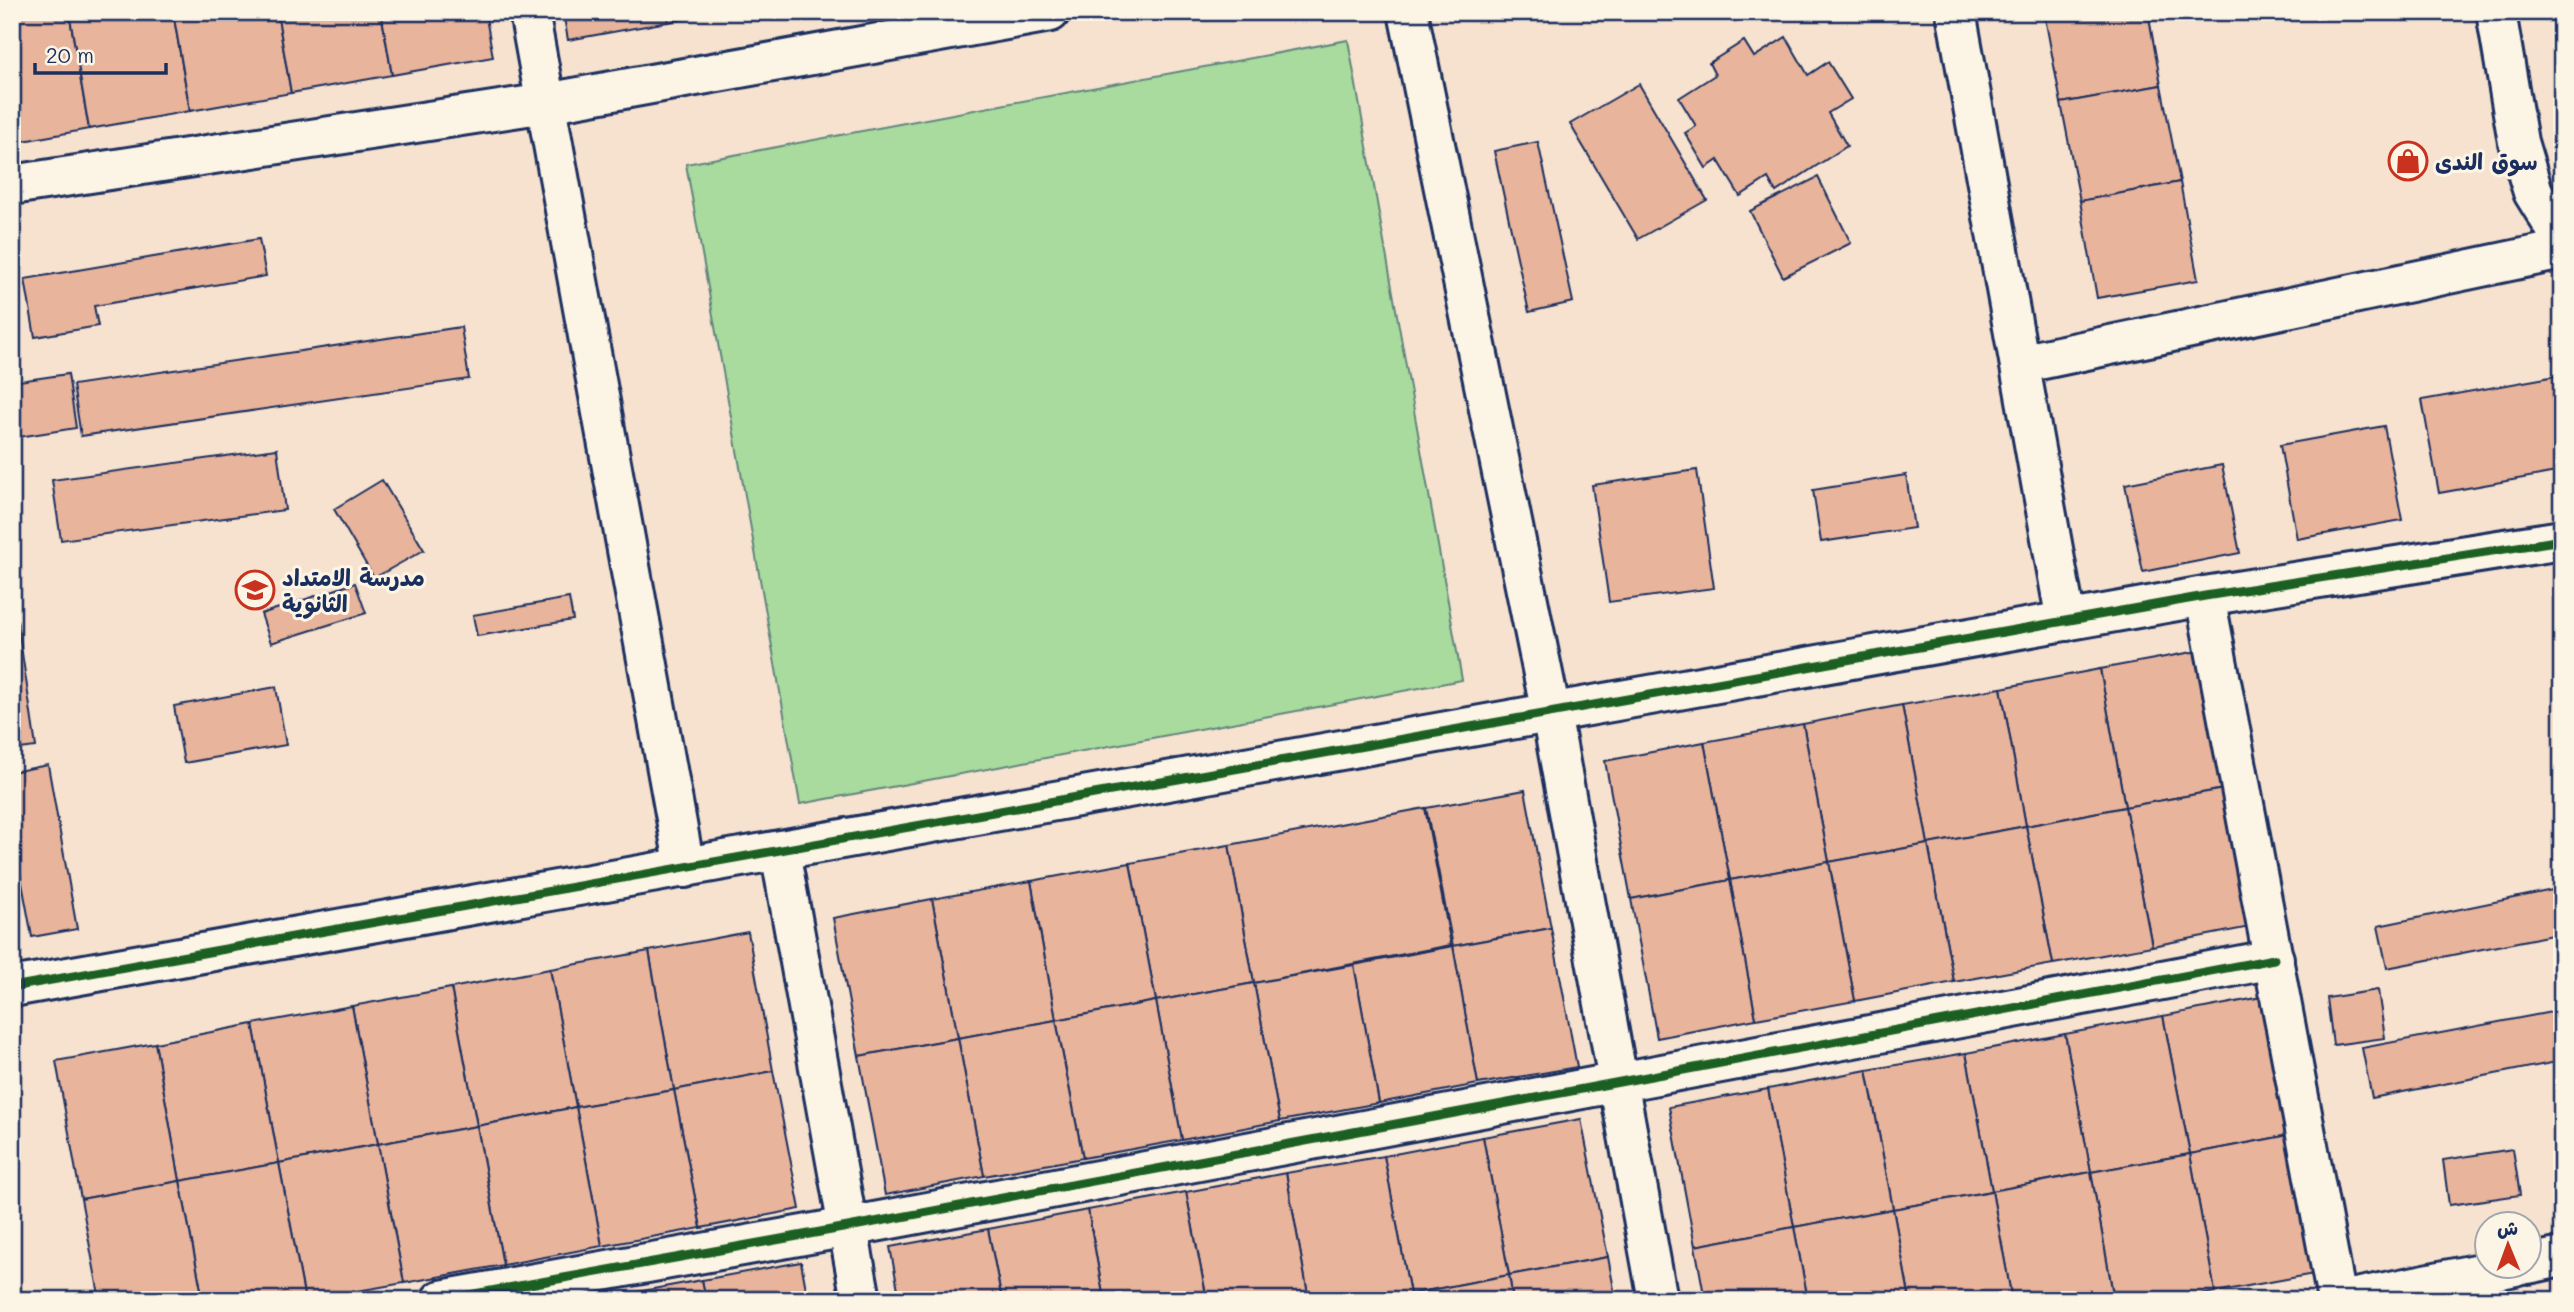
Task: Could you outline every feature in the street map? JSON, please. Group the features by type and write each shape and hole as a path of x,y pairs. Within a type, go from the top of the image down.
{"street":[{"path":"529,12 685,868"},
{"path":"12,184 546,103 1050,12"},
{"path":"1408,12 1551,713 1658,1300"},
{"path":"1956,12 2066,621"},
{"path":"2496,12 2518,142 2533,192 2562,239"},
{"path":"2020,364 2562,250"},
{"path":"12,987 2205,596 2562,540"},
{"path":"2205,596 2337,1300"},
{"path":"780,851 861,1300"},
{"path":"441,1300 848,1227 2273,959"},
{"path":"2542,1261 2562,1257"},
{"path":"2346,1300 2472,1275"}],"green space":[{"path":"1348,40 1462,680 800,804 686,164"}],"building":[{"path":"12,12 69,12 89,129 12,143"},
{"path":"69,12 173,12 190,111 89,129"},
{"path":"173,12 277,12 291,93 190,111"},
{"path":"277,12 381,12 392,75 291,93"},
{"path":"381,12 485,12 493,57 392,75"},
{"path":"563,12 667,12 668,22 568,40"},
{"path":"667,12 721,12 668,22"},
{"path":"2044,12 2148,12 2161,85 2061,103"},
{"path":"1786,37 1808,75 1828,62 1851,99 1828,113 1847,146 1776,192 1768,178 1740,196 1718,160 1706,168 1685,133 1696,126 1679,98 1715,75 1709,63 1744,41 1754,57"},
{"path":"1639,84 1707,200 1638,239 1570,124"},
{"path":"2161,85 2180,182 2080,201 2061,103"},
{"path":"1538,142 1573,302 1529,312 1494,151"},
{"path":"1818,177 1851,243 1783,277 1750,211"},
{"path":"2180,182 2198,280 2097,298 2080,201"},
{"path":"259,239 266,276 94,306 98,326 35,337 25,279"},
{"path":"461,327 469,379 81,436 73,385"},
{"path":"68,374 76,428 12,438 12,382"},
{"path":"2562,375 2562,471 2439,493 2422,400"},
{"path":"2384,426 2402,520 2297,539 2280,445"},
{"path":"277,449 285,510 61,540 52,480"},
{"path":"2222,465 2240,553 2143,572 2125,484"},
{"path":"1697,470 1714,588 1609,602 1592,485"},
{"path":"1906,475 1914,528 1821,542 1813,490"},
{"path":"382,480 424,550 374,578 334,509"},
{"path":"355,583 366,613 271,643 261,614"},
{"path":"12,586 36,747 12,750"},
{"path":"569,598 573,620 477,636 473,615"},
{"path":"2198,651 2224,789 2125,807 2100,669"},
{"path":"2100,669 2125,807 2026,826 2001,688"},
{"path":"276,687 286,745 184,763 174,706"},
{"path":"2001,688 2026,826 1928,844 1902,705"},
{"path":"1902,705 1928,844 1829,862 1803,724"},
{"path":"1803,724 1829,862 1730,880 1704,742"},
{"path":"1704,742 1730,880 1631,899 1605,761"},
{"path":"48,765 77,929 32,937 12,829 12,772"},
{"path":"2224,789 2250,927 2152,946 2125,807"},
{"path":"1525,790 1551,928 1453,946 1426,808"},
{"path":"2125,807 2152,946 2053,964 2026,826"},
{"path":"1425,808 1451,945 1254,983 1229,845"},
{"path":"2026,826 2053,964 1954,982 1928,844"},
{"path":"1928,844 1954,982 1855,1001 1829,862"},
{"path":"1229,845 1254,983 1156,1001 1130,863"},
{"path":"1829,862 1855,1001 1756,1019 1730,880"},
{"path":"1130,863 1156,1001 1056,1020 1031,881"},
{"path":"1730,880 1756,1019 1657,1038 1631,899"},
{"path":"1031,881 1056,1020 958,1038 932,899"},
{"path":"2562,888 2562,933 2387,968 2378,926"},
{"path":"932,899 958,1038 859,1056 833,918"},
{"path":"1551,928 1577,1067 1478,1084 1453,946"},
{"path":"748,932 773,1071 674,1090 649,951"},
{"path":"1453,946 1478,1084 1379,1103 1354,965"},
{"path":"649,951 674,1090 576,1107 550,969"},
{"path":"1354,965 1379,1103 1280,1121 1254,983"},
{"path":"550,969 576,1107 477,1126 451,988"},
{"path":"1254,983 1280,1121 1182,1140 1156,1001"},
{"path":"451,988 477,1126 378,1144 352,1006"},
{"path":"2378,990 2385,1038 2333,1045 2327,998"},
{"path":"2262,997 2289,1135 2190,1154 2163,1016"},
{"path":"1156,1001 1182,1140 1083,1158 1056,1020"},
{"path":"352,1006 378,1144 279,1163 253,1024"},
{"path":"2562,1010 2562,1061 2372,1098 2362,1048"},
{"path":"2163,1016 2190,1154 2091,1172 2065,1034"},
{"path":"1056,1020 1083,1158 984,1176 958,1038"},
{"path":"253,1024 279,1163 180,1181 155,1043"},
{"path":"2065,1034 2091,1172 1992,1191 1966,1053"},
{"path":"958,1038 984,1176 885,1195 859,1056"},
{"path":"155,1043 180,1181 81,1199 56,1061"},
{"path":"1966,1053 1992,1191 1893,1209 1867,1070"},
{"path":"1867,1070 1893,1209 1794,1227 1768,1089"},
{"path":"773,1071 800,1209 701,1228 674,1090"},
{"path":"1768,1089 1794,1227 1695,1246 1669,1107"},
{"path":"674,1090 701,1228 602,1246 576,1107"},
{"path":"576,1107 602,1246 503,1265 477,1126"},
{"path":"1581,1119 1608,1257 1509,1275 1483,1137"},
{"path":"477,1126 503,1265 404,1283 378,1144"},
{"path":"2289,1135 2314,1274 2215,1292 2190,1154"},
{"path":"1483,1137 1509,1275 1410,1294 1384,1156"},
{"path":"378,1144 404,1283 305,1300 279,1163"},
{"path":"2513,1149 2520,1195 2449,1205 2443,1160"},
{"path":"2190,1154 2215,1292 2174,1300 2114,1300 2091,1172"},
{"path":"1384,1156 1410,1294 1378,1300 1309,1300 1286,1173"},
{"path":"279,1163 305,1300 203,1300 180,1181"},
{"path":"2091,1172 2114,1300 2012,1300 1992,1191"},
{"path":"1286,1173 1309,1300 1207,1300 1186,1192"},
{"path":"180,1181 203,1300 100,1300 81,1199"},
{"path":"1992,1191 2012,1300 1910,1300 1893,1209"},
{"path":"1186,1192 1207,1300 1104,1300 1088,1210"},
{"path":"1893,1209 1910,1300 1808,1300 1794,1227"},
{"path":"1088,1210 1104,1300 1002,1300 988,1229"},
{"path":"1794,1227 1808,1300 1705,1300 1695,1246"},
{"path":"988,1229 1002,1300 900,1300 890,1247"},
{"path":"1608,1257 1616,1300 1513,1300 1509,1275"},
{"path":"801,1262 808,1300 706,1300 702,1280"},
{"path":"1509,1275 1513,1300 1411,1300 1410,1294"},
{"path":"702,1280 706,1300 604,1300 604,1298"},
{"path":"1410,1294 1411,1300 1378,1300"}],"cycle path":[{"path":"12,987 2205,596 2562,540"},
{"path":"441,1300 848,1227 2274,959"}],"place":[{"name":"سوق الندى","path":"2408,161"},
{"name":"مدرسة الامتداد الثانوية","path":"255,590"}]}
